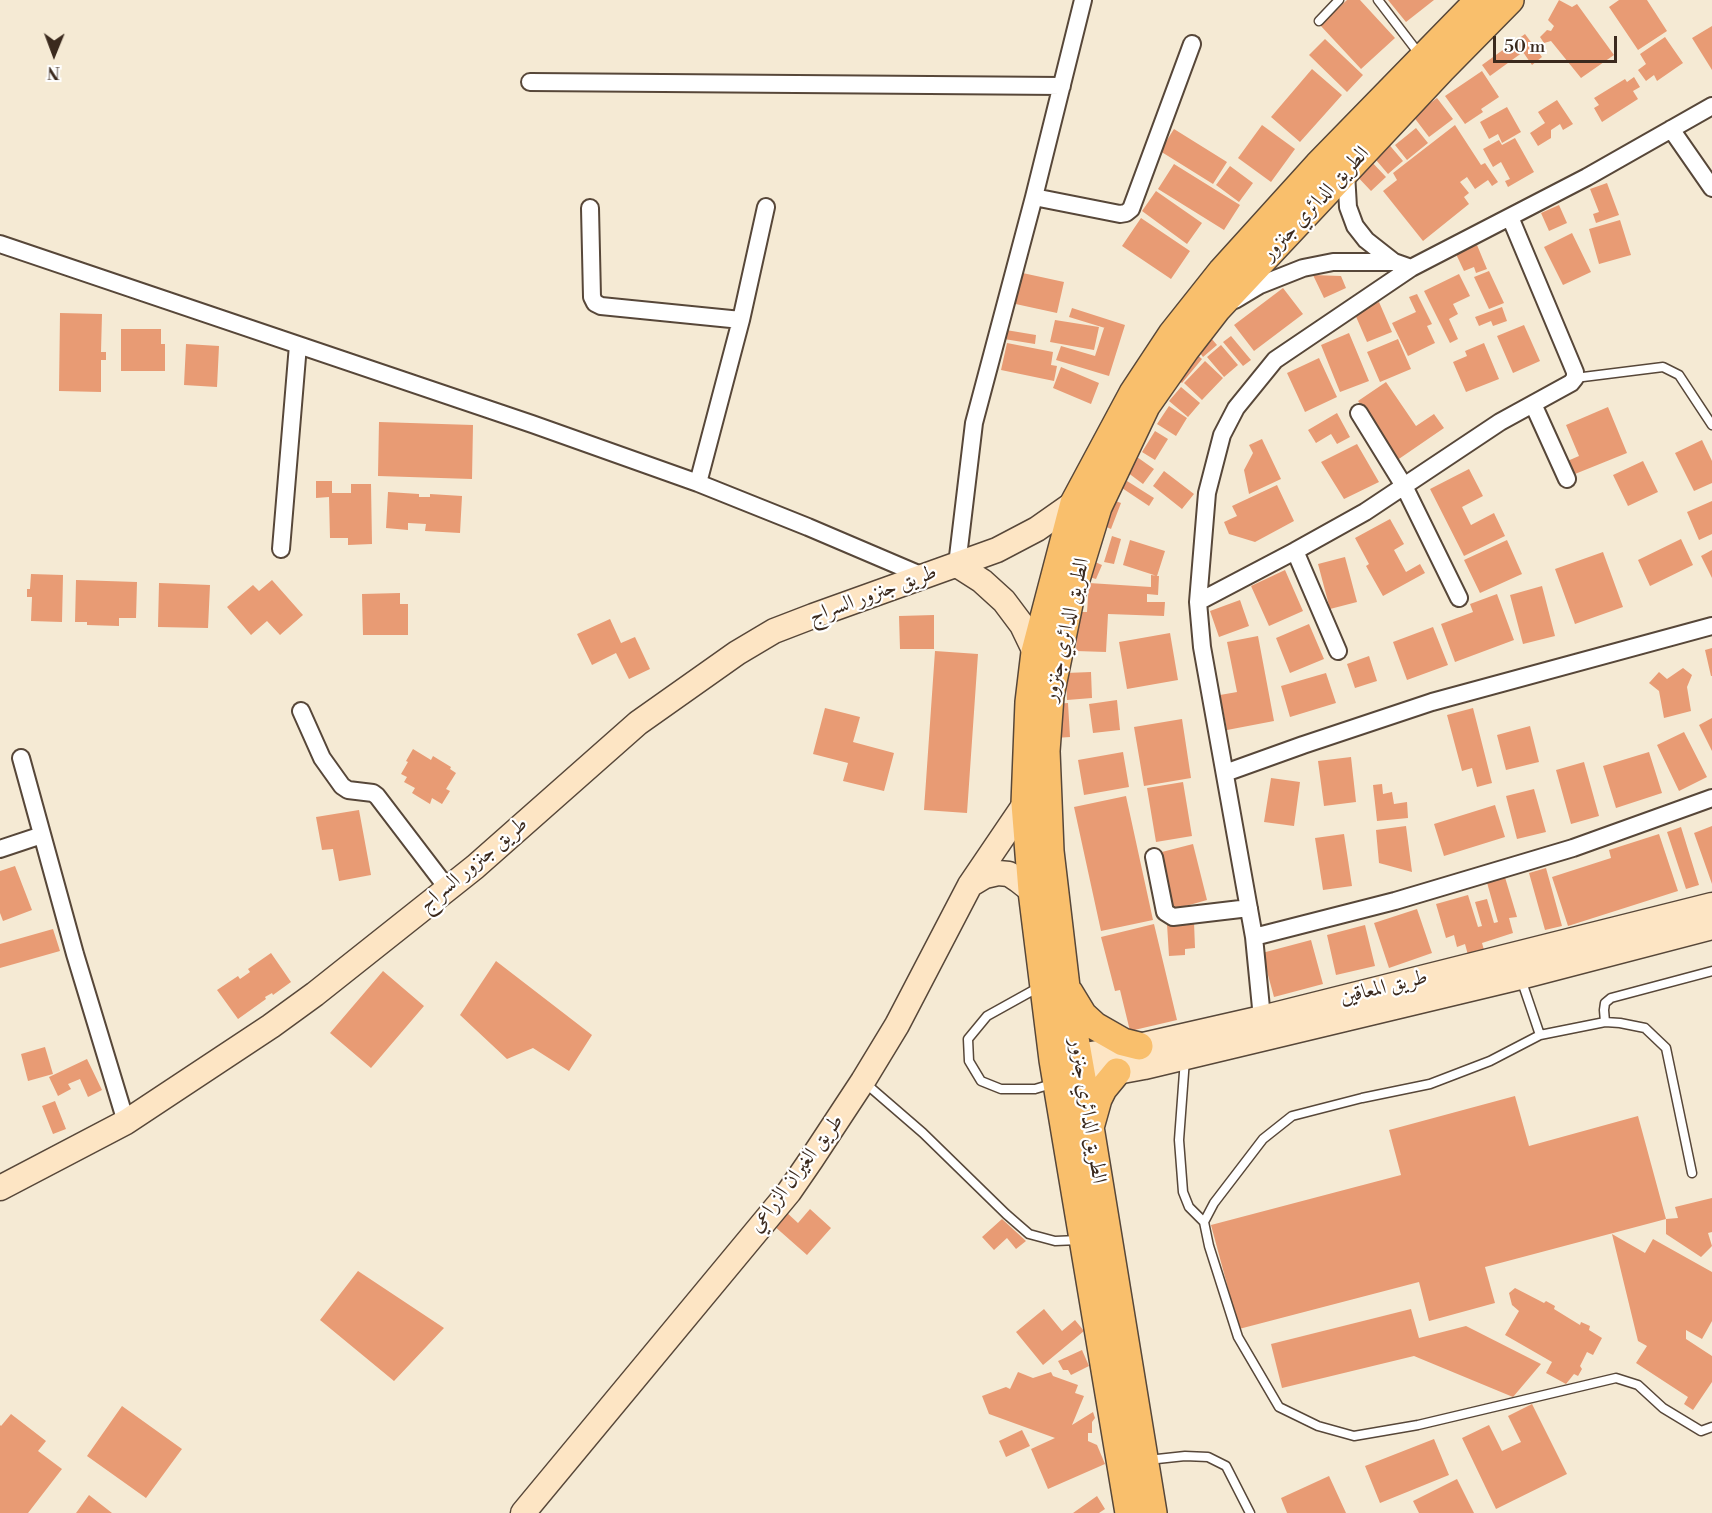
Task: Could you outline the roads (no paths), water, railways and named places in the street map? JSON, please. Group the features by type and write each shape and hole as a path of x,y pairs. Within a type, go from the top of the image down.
{"main road":[{"name":"الطريق الدائري جنزور","path":"1129,1513 1083,1239 1068,1069 1055,986 1032,891 1024,804 1029,702 1035,652 1074,503 1133,393 1172,334 1222,271 1318,165 1479,0"},
{"name":"الطريق الدائري جنزور","path":"1055,986 1053,884 1047,816 1046,751 1050,696 1070,599 1098,507 1146,406 1185,349 1217,309 1442,69 1510,0"},
{"path":"1055,986 1074,1002 1095,1026 1116,1038 1139,1046"},
{"name":"الطريق الدائري جنزور","path":"1068,1069 1090,1131 1153,1513"},
{"path":"1090,1131 1098,1099 1117,1072"}],"street":[{"path":"1035,652 1022,625 1004,601 982,581 957,565 974,423 1083,0"},
{"path":"1034,197 1120,214 1131,209 1192,44"},
{"path":"530,82 1062,86"},
{"path":"1262,1018 1254,938 1202,647 1198,602 1207,493 1222,435 1236,408 1275,360 1411,268 1587,177 1712,106"},
{"path":"1671,129 1712,188"},
{"path":"1346,173 1348,207 1355,226 1366,240 1394,262 1411,268"},
{"path":"698,483 741,320 766,207"},
{"path":"590,208 592,297 595,303 601,306 741,320"},
{"path":"1198,602 1365,512 1500,422 1571,383 1575,378 1575,372 1510,217"},
{"path":"0,244 698,483 923,576"},
{"path":"1217,309 1260,285 1303,268 1333,262 1394,262"},
{"path":"281,549 298,345"},
{"path":"1533,404 1567,479"},
{"path":"1359,413 1404,486 1459,598"},
{"name":"طريق جنزور السراج","path":"0,1188 126,1122 288,1013 475,867 638,723 737,653 774,631 1017,541 1074,503"},
{"path":"1295,551 1338,651"},
{"path":"1225,773 1432,702 1712,626"},
{"path":"301,711 322,758 342,786 348,790 372,793 377,796 448,889"},
{"path":"21,758 75,954 126,1122"},
{"path":"1254,938 1395,902 1562,851 1712,798"},
{"name":"طريق الغيران الزراعي","path":"523,1513 789,1192 863,1082 897,1025 970,885 1024,804"},
{"path":"0,849 42,835"},
{"path":"1154,857 1165,912 1173,917 1249,908"},
{"path":"970,885 985,876 998,873 1009,874 1032,891"},
{"name":"طريق المعاقين","path":"1068,1069 1139,1046 1262,1018 1712,904"},
{"name":"طريق المعاقين","path":"1068,1069 1117,1072 1520,977 1712,927"}],"lane":[{"path":"1319,21 1339,0"},
{"path":"1378,0 1422,57"},
{"path":"1575,378 1662,367 1679,375 1712,425"},
{"path":"1605,1022 1605,1003 1611,998 1712,971"},
{"path":"1520,977 1540,1035"},
{"path":"1055,986 987,1016 968,1039 969,1061 981,1081 1000,1089 1035,1089 1068,1069"},
{"path":"1204,1222 1214,1203 1263,1139 1292,1116 1430,1084 1490,1061 1540,1035 1605,1022 1645,1028 1666,1048 1692,1173"},
{"path":"1185,1057 1179,1140 1183,1192 1189,1207 1204,1222 1209,1246 1238,1337 1279,1407 1318,1426 1354,1436 1418,1425 1616,1378 1638,1384 1663,1408 1701,1431 1712,1427"},
{"path":"863,1082 922,1133 1005,1214 1029,1234 1055,1241 1083,1239"},
{"path":"1144,1461 1185,1456 1208,1457 1226,1466 1250,1513"}]}
